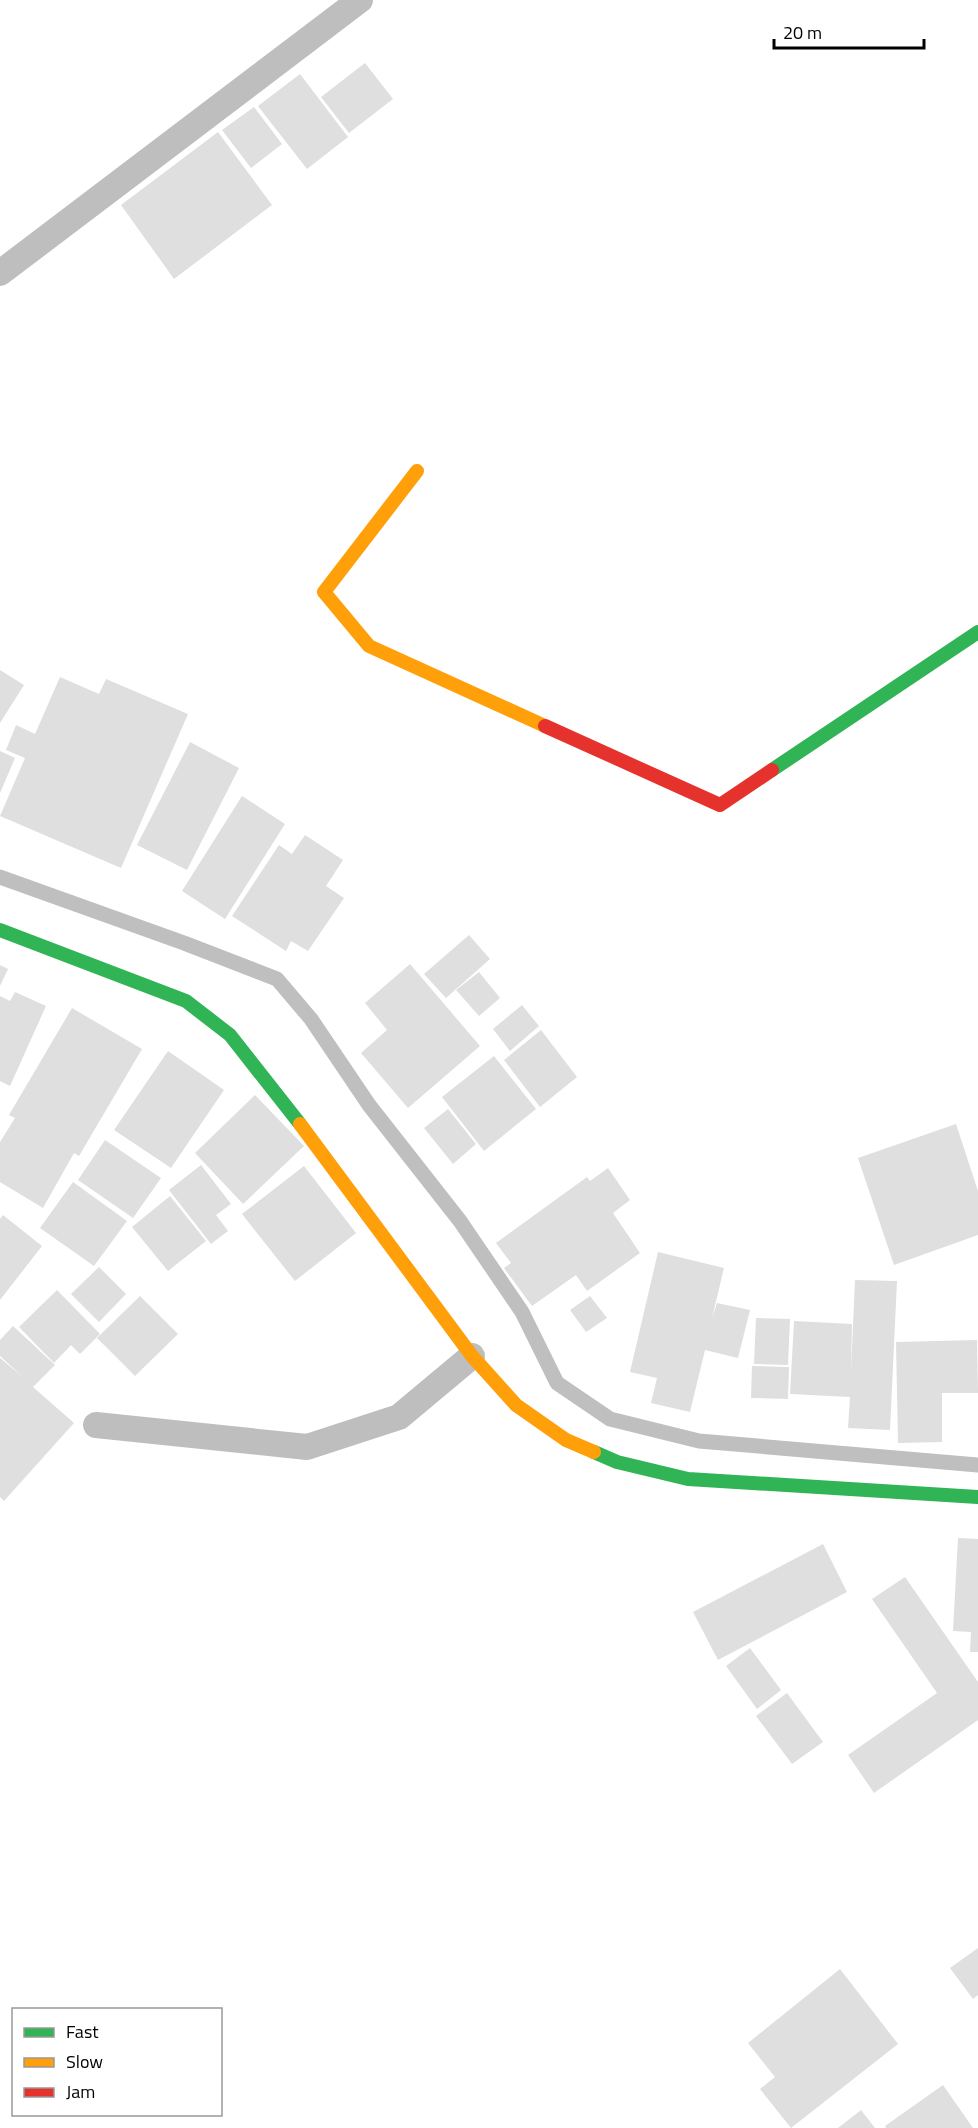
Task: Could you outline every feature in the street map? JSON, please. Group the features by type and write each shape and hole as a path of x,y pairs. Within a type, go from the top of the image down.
{"street":[{"path":"417,471 324,592 369,646 720,805 978,632"},
{"path":"0,930 186,1001 230,1035 271,1085 472,1356 516,1405 566,1440 617,1462 688,1479 978,1497"}],"lane":[{"path":"0,273 360,0"},
{"path":"96,1425 307,1447 399,1417 472,1356"}],"building":[{"path":"365,63 393,99 349,133 321,97"},
{"path":"300,74 348,137 307,169 258,106"},
{"path":"254,107 282,144 251,168 222,130"},
{"path":"218,132 272,205 174,279 121,205"},
{"path":"0,670 24,685 0,723"},
{"path":"60,677 99,694 106,679 188,714 121,868 0,816 25,758 6,750 16,725 35,734"},
{"path":"190,742 239,768 187,870 137,845"},
{"path":"0,751 15,758 0,793"},
{"path":"242,796 285,824 225,919 182,891"},
{"path":"305,835 343,860 326,886 344,898 308,951 291,941 286,951 232,916 279,845 292,854"},
{"path":"469,935 490,959 446,998 424,974"},
{"path":"410,964 480,1046 408,1108 361,1053 387,1030 365,1003"},
{"path":"0,965 8,969 0,986"},
{"path":"479,972 500,998 479,1016 456,990"},
{"path":"15,992 46,1006 10,1086 0,1081 0,996 10,1001"},
{"path":"522,1005 539,1026 510,1051 493,1029"},
{"path":"72,1008 142,1049 79,1156 74,1153 43,1208 0,1182 0,1142 15,1118 9,1115"},
{"path":"541,1030 577,1077 540,1107 504,1060"},
{"path":"168,1051 224,1090 171,1168 114,1130"},
{"path":"494,1056 536,1109 484,1151 442,1097"},
{"path":"255,1095 304,1146 243,1204 195,1153"},
{"path":"448,1109 476,1144 453,1164 424,1128"},
{"path":"956,1124 978,1191 978,1235 894,1265 858,1158"},
{"path":"105,1140 161,1178 133,1218 78,1180"},
{"path":"201,1165 231,1204 216,1215 228,1231 211,1244 169,1190"},
{"path":"304,1166 356,1233 295,1281 242,1214"},
{"path":"608,1168 630,1200 613,1213 640,1253 587,1291 576,1275 532,1306 504,1268 511,1263 496,1243 587,1177 590,1181"},
{"path":"73,1182 127,1221 94,1266 40,1228"},
{"path":"170,1196 206,1241 168,1271 132,1227"},
{"path":"3,1215 42,1246 0,1300 0,1219"},
{"path":"658,1252 724,1268 712,1318 717,1303 750,1310 738,1358 705,1350 690,1412 651,1403 657,1378 630,1372"},
{"path":"99,1267 126,1294 99,1322 71,1294"},
{"path":"855,1280 897,1281 890,1430 848,1428 850,1397 790,1394 794,1321 852,1324 851,1372"},
{"path":"57,1290 100,1334 80,1354 71,1345 54,1363 19,1327"},
{"path":"140,1296 178,1334 135,1376 97,1338"},
{"path":"590,1296 607,1318 586,1332 570,1310"},
{"path":"756,1318 790,1319 788,1365 754,1364"},
{"path":"13,1326 55,1365 33,1387 74,1423 4,1501 0,1497 0,1358 23,1377 0,1356 0,1340"},
{"path":"977,1340 978,1393 942,1393 942,1442 898,1443 896,1342"},
{"path":"752,1366 789,1367 788,1399 751,1398"},
{"path":"958,1538 978,1539 978,1652 970,1652 971,1632 953,1631"},
{"path":"823,1544 847,1592 718,1660 693,1612"},
{"path":"905,1577 978,1682 978,1720 874,1793 848,1755 937,1693 872,1599"},
{"path":"750,1648 781,1690 757,1709 726,1666"},
{"path":"787,1693 823,1742 792,1764 756,1716"},
{"path":"978,1948 978,1995 973,1999 950,1968"},
{"path":"840,1969 898,2044 791,2128 760,2089 775,2077 748,2043"},
{"path":"943,2085 973,2128 886,2128 885,2126"},
{"path":"861,2110 875,2128 838,2128"}],"waterway":[{"path":"0,877 277,979 311,1019 369,1105 460,1221 522,1312 557,1383 610,1419 699,1441 978,1465"}],"traffic: fast":[{"path":"772,770 978,632"},
{"path":"0,930 186,1001 230,1035 300,1124"},
{"path":"594,1452 617,1462 688,1479 978,1497"}],"traffic: slow":[{"path":"417,471 324,592 369,646 545,726"},
{"path":"300,1124 472,1356 516,1405 566,1440 594,1452"}],"traffic: jam":[{"path":"545,726 720,805 772,770"}]}
